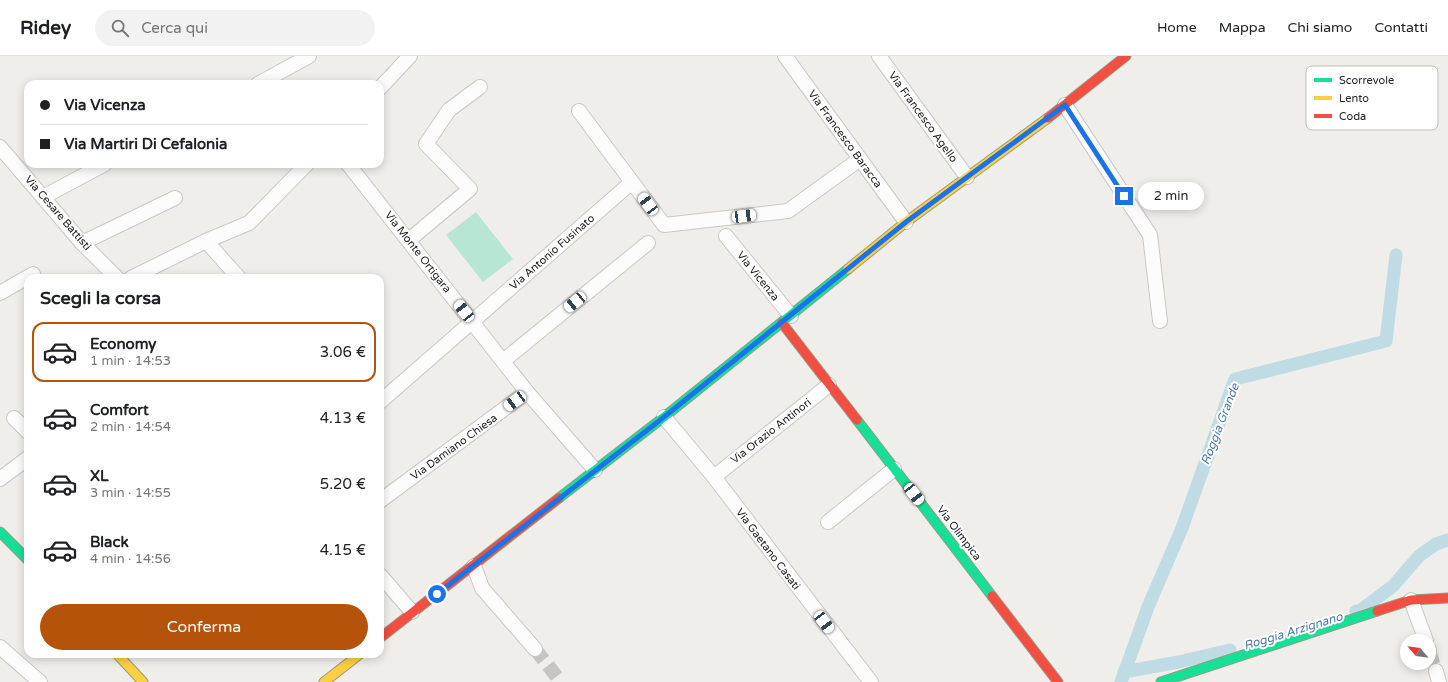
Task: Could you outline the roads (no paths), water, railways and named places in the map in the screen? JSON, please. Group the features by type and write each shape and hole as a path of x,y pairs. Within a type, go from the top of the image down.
{"street":[{"path":"265,80 308,56"},
{"path":"384,84 410,56"},
{"name":"Via Francesco Baracca","path":"785,56 906,222"},
{"name":"Via Francesco Agello","path":"879,56 967,177"},
{"path":"384,635 664,417 906,222 1065,105 1126,56"},
{"path":"409,240 470,189 426,144 449,110 480,88"},
{"path":"1065,105 1150,235 1160,321"},
{"path":"579,111 664,225 788,211 860,159"},
{"name":"Via Cesare Battisti","path":"0,147 82,243 112,274"},
{"path":"43,197 97,168"},
{"path":"138,274 206,241 249,223 303,168"},
{"name":"Via Monte Ortigara","path":"351,168 527,392 595,470"},
{"name":"Via Antonio Fusinato","path":"384,398 632,182"},
{"path":"82,243 175,198"},
{"name":"Via Vicenza","path":"726,236 786,319"},
{"path":"206,241 235,274"},
{"path":"503,361 648,244"},
{"path":"0,293 24,279"},
{"name":"Via Olimpica","path":"786,319 829,385 1058,682"},
{"name":"Via Orazio Antinori","path":"714,477 829,385"},
{"name":"Via Damiano Chiesa","path":"384,498 527,392"},
{"name":"Via Gaetano Casati","path":"664,417 714,477 871,682"},
{"path":"14,418 24,428"},
{"path":"0,478 24,461"},
{"path":"828,522 894,469"},
{"path":"0,532 24,556"},
{"path":"474,566 482,588 535,649"},
{"path":"384,580 412,612"},
{"path":"1161,682 1185,678 1411,600 1448,598"},
{"path":"1411,600 1423,634"},
{"path":"0,647 40,682"},
{"path":"120,658 143,682"},
{"path":"324,682 355,658"}],"waterway":[{"name":"Roggia Grande","path":"1121,682 1148,607 1182,528 1235,379 1386,341 1396,255"},
{"name":"Roggia Arzignano","path":"1356,611 1361,610 1393,586 1419,556 1436,544 1448,540"},
{"name":"Roggia Arzignano","path":"1124,672 1230,650"}],"tunnel":[{"path":"535,649 561,682"}]}
